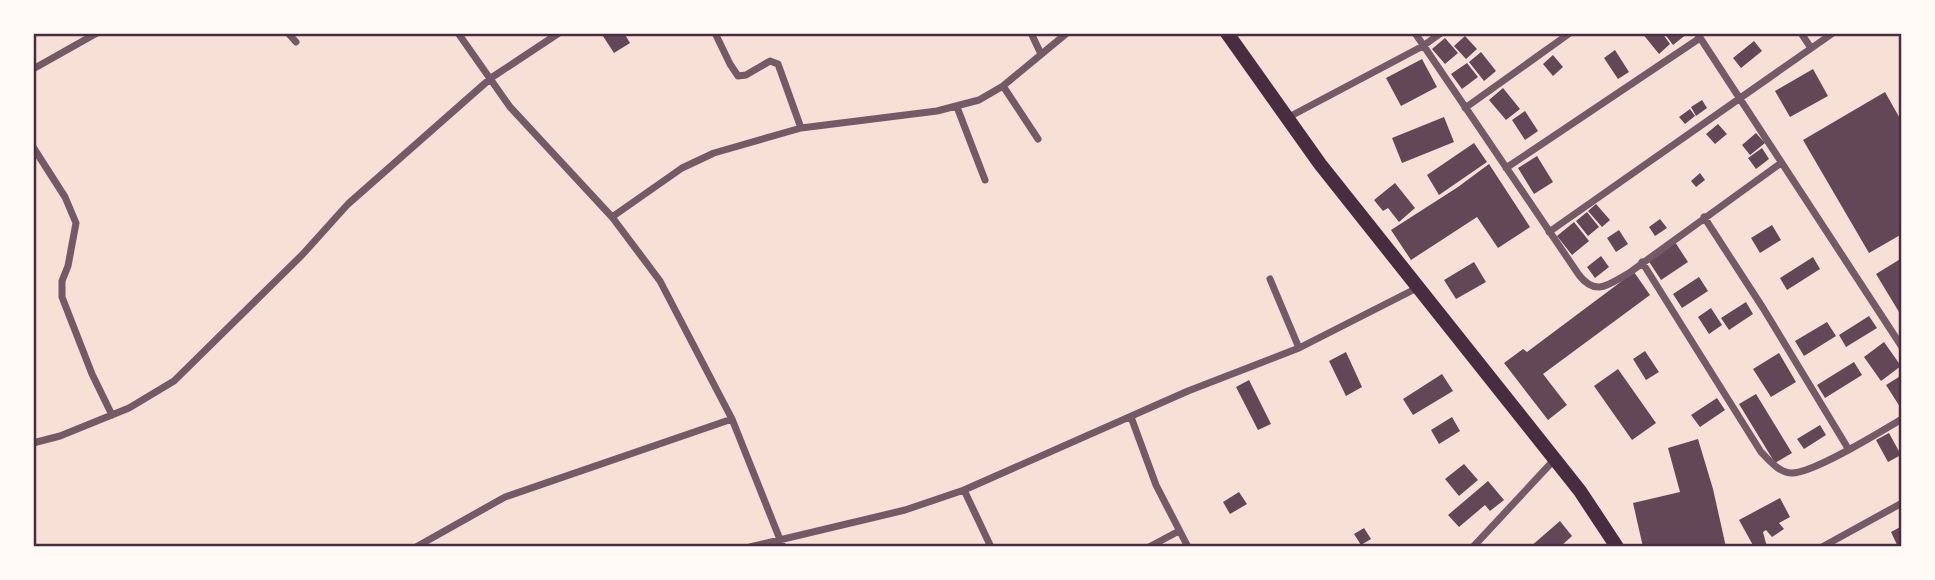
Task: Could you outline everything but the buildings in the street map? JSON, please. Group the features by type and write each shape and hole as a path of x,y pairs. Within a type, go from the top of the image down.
{"main road":[{"path":"1227,33 1287,118 1417,288 1580,491 1617,547"}],"street":[{"path":"33,69 97,33"},
{"path":"288,33 296,42"},
{"path":"458,33 510,107 612,217 660,281 732,419 781,543"},
{"path":"33,443 60,436 129,408 174,381 302,255 348,204 491,78 559,33"},
{"path":"715,33 738,76 746,75 770,61 778,64 801,128"},
{"path":"1031,33 1041,54"},
{"path":"612,217 682,167 714,153 801,128 957,107 979,100 1003,86 1067,33"},
{"path":"1415,33 1549,232 1586,284 1593,288 1611,283 1781,163"},
{"path":"1287,118 1423,46 1441,33"},
{"path":"1465,108 1570,33"},
{"path":"1801,33 1811,48"},
{"path":"1549,232 1833,33"},
{"path":"1506,168 1698,36 1902,346"},
{"path":"1003,86 1038,139"},
{"path":"957,107 985,180"},
{"path":"33,147 65,197 76,223 68,266 62,281 62,297 92,374 112,415"},
{"path":"1704,217 1849,450"},
{"path":"1642,262 1761,452 1778,468 1792,473 1807,469 1849,450 1902,419"},
{"path":"1270,279 1299,348"},
{"path":"750,547 781,543 905,510 964,490 1188,391 1299,348 1417,288"},
{"path":"1131,417 1156,485 1188,547"},
{"path":"416,547 505,497 732,419"},
{"path":"1474,547 1554,460"},
{"path":"964,490 991,547"},
{"path":"1822,547 1902,503"},
{"path":"1149,547 1179,531"}]}
